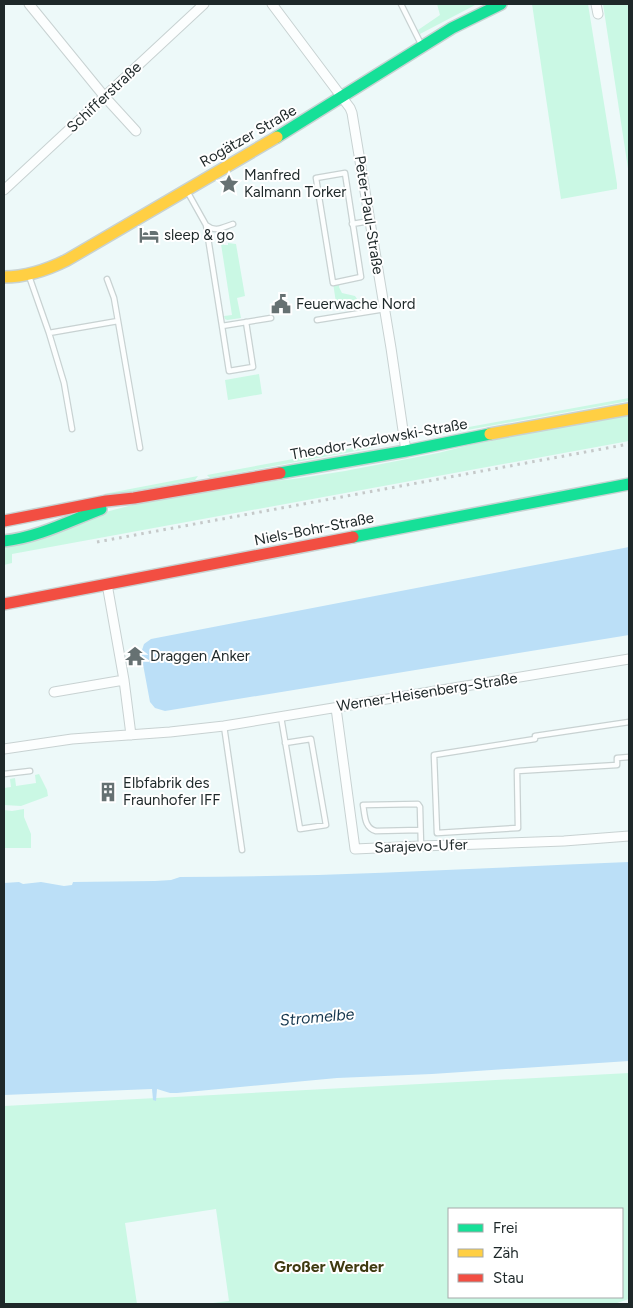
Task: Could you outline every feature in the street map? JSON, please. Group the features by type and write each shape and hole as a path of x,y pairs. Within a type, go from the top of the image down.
{"street":[{"path":"29,4 104,96 136,131"},
{"name":"Schifferstraße","path":"4,190 204,4"},
{"name":"Peter-Paul-Straße","path":"272,4 351,110 353,116 385,309 406,452"},
{"name":"Rogätzer Straße","path":"4,277 18,277 57,265 72,258 342,98 452,28 501,4"},
{"path":"596,4 598,14"},
{"name":"Theodor-Kozlowski-Straße","path":"4,521 38,516 106,501 134,498 406,452 517,428 629,409"},
{"name":"Niels-Bohr-Straße","path":"4,604 629,484"},
{"name":"Theodor-Kozlowski-Straße","path":"4,541 20,539 42,532 134,498"},
{"path":"107,584 124,680 131,735"},
{"name":"Werner-Heisenberg-Straße","path":"4,749 72,739 224,726 629,658"},
{"path":"54,692 124,680"},
{"name":"Sarajevo-Ufer","path":"336,708 355,849 564,841 629,836"}],"lane":[{"path":"401,4 423,47"},
{"path":"344,173 352,224 361,278 332,283 316,178 344,173"},
{"path":"186,190 206,225 229,370 254,367 246,322"},
{"path":"352,224 370,221"},
{"path":"206,225 218,230 233,224"},
{"path":"28,274 64,383 72,429"},
{"path":"107,279 114,298 140,448"},
{"path":"317,320 385,309"},
{"path":"222,326 271,318"},
{"path":"49,333 118,321"},
{"path":"280,716 300,829 326,825 311,739 285,743"},
{"path":"629,722 535,736 535,739 434,755 437,834 518,828 517,771 617,765 617,758 629,757"},
{"path":"224,726 242,850"},
{"path":"4,774 30,771"},
{"path":"420,830 372,830 366,822 364,805 417,803 420,807 421,846"}],"green space":[{"path":"437,4 477,4 420,34 418,30 440,15"},
{"path":"532,4 588,4 617,189 561,199"},
{"path":"603,4 629,4 629,175"},
{"path":"228,243 236,244 245,296 237,298 241,318 227,320 224,316 232,315 221,244 228,245"},
{"path":"340,281 339,287 342,293 355,296 362,306 337,309 333,283"},
{"path":"259,374 262,394 228,400 225,380"},
{"path":"629,398 629,401 434,436 436,433"},
{"path":"629,414 629,441 12,554 12,563 4,565 4,547 102,513 136,504 254,483 345,471 438,453 502,437"},
{"path":"380,443 367,449 210,478 207,475"},
{"path":"198,476 195,480 107,496 104,494"},
{"path":"39,774 48,796 21,806 4,805 4,788 11,787 10,779 15,778 16,786 36,783 35,775"},
{"path":"24,809 24,817 31,834 31,848 4,848 4,810"},
{"path":"629,1073 629,1299 614,1304 205,1304 229,1301 216,1209 125,1223 137,1304 4,1304 4,1106"}],"water":[{"path":"629,547 629,635 165,711 155,708 150,702 142,650 144,644 151,639"},
{"name":"Stromelbe","path":"629,862 629,1061 432,1074 337,1078 177,1093 157,1089 156,1101 153,1100 152,1089 4,1095 4,883 19,882 23,884 41,882 64,886 72,885 73,882 155,881 171,880 180,877 348,874"}],"railway":[{"path":"97,542 629,444"}],"traffic: fast":[{"path":"277,137 452,28 501,4"},
{"path":"280,473 490,434"},
{"path":"353,537 629,484"},
{"path":"4,541 42,532 101,509"}],"traffic: slow":[{"path":"4,277 21,276 37,272 67,260 277,137"},
{"path":"490,434 629,409"}],"traffic: jam":[{"path":"4,521 106,501 280,473"},
{"path":"4,604 353,537"}],"place":[{"name":"Manfred Kalmann Torker","path":"229,184"},
{"name":"sleep & go","path":"149,235"},
{"name":"Feuerwache Nord","path":"281,304"},
{"name":"Draggen Anker","path":"135,656"},
{"name":"Elbfabrik des Fraunhofer IFF","path":"108,792"}],"district":[{"name":"Großer Werder","path":"329,1266"}]}
